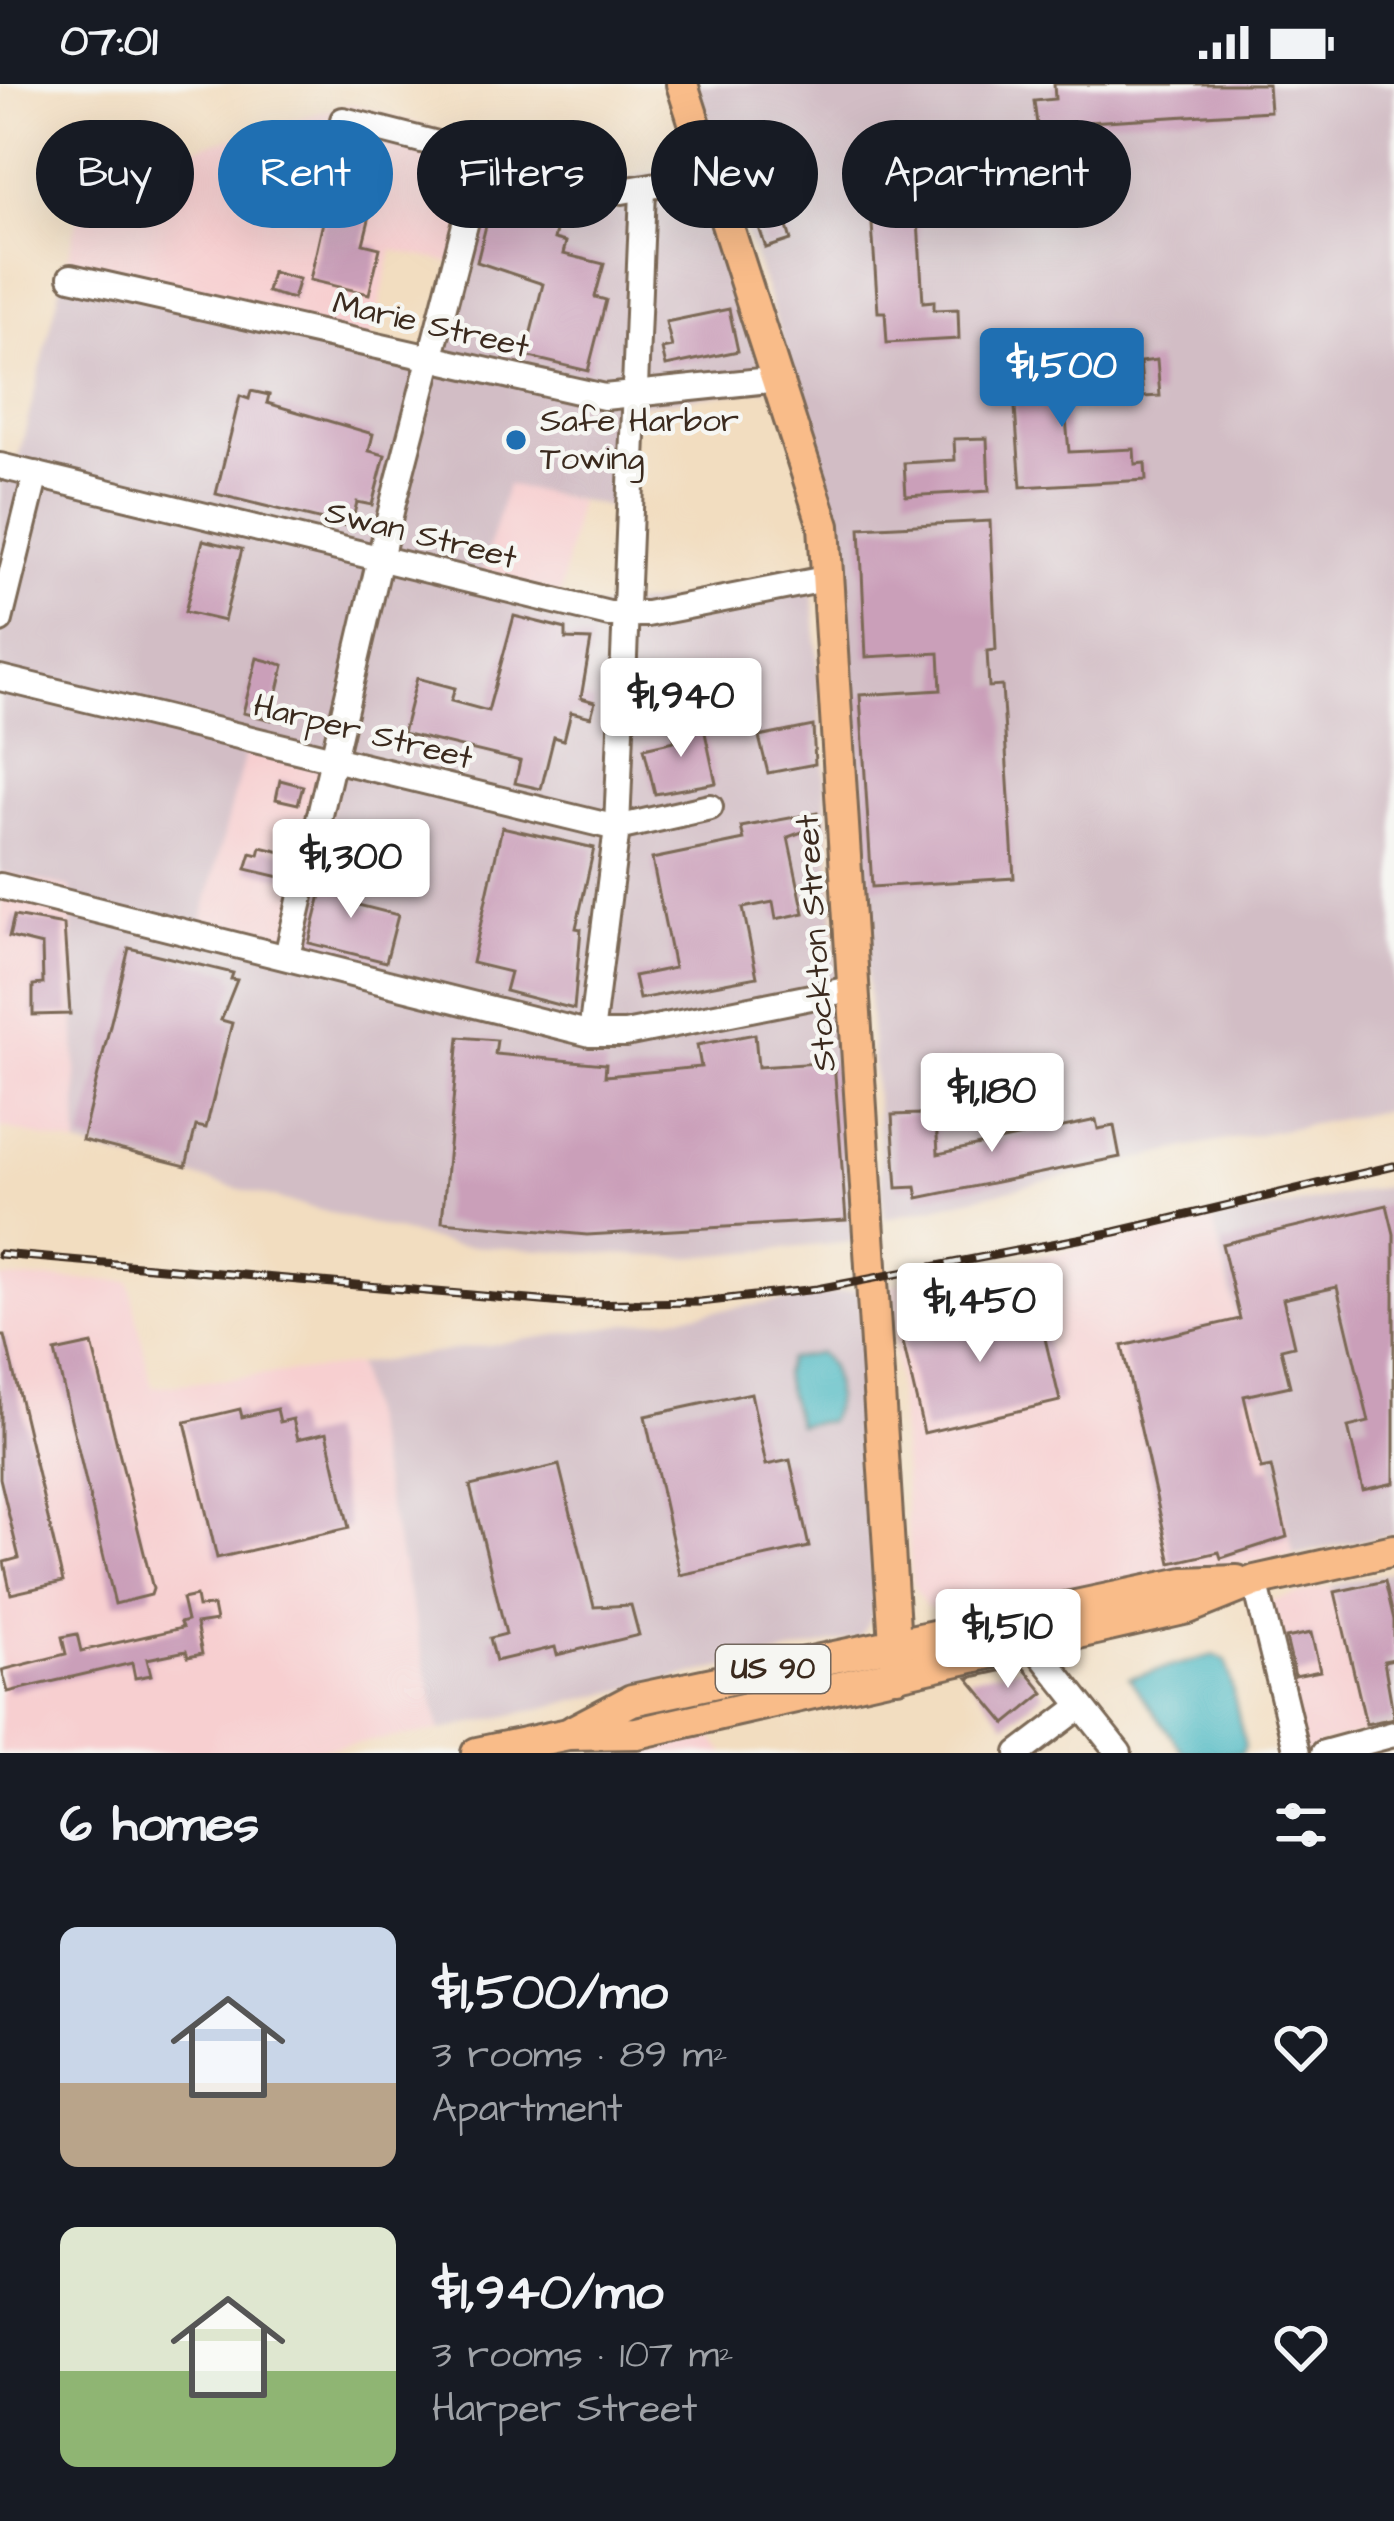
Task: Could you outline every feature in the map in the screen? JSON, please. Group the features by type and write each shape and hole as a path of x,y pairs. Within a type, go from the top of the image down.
{"main road":[{"name":"Stockton Street","path":"682,84 693,120"},
{"name":"Stockton Street","path":"729,228 824,526 897,1675"},
{"name":"US 90","path":"574,1743 632,1700 1009,1617 1189,1608 1256,1581 1394,1550"},
{"name":"US 90","path":"477,1753 638,1733 897,1675 1033,1644 1124,1608"}],"street":[{"path":"627,191 651,188"},
{"path":"591,1034 616,828 643,190"},
{"path":"287,956 380,558 464,228"},
{"name":"Marie Street","path":"71,277 604,397 636,398 780,380"},
{"name":"Swan Street","path":"0,466 623,616 830,578"},
{"path":"0,620 35,474"},
{"name":"Harper Street","path":"0,678 616,828 710,807"},
{"path":"0,886 591,1034 625,1034 856,988"},
{"path":"1256,1581 1297,1753"},
{"path":"1009,1617 1119,1753"},
{"path":"1019,1753 1081,1706"},
{"path":"1324,1753 1394,1734"}],"shaded area":[{"path":"696,84 1394,84 1394,1109 1196,1146 884,1219 838,547 797,382 745,228 818,228 818,120 708,120"},
{"path":"351,104 417,124 417,228 474,228 463,265 392,250 368,355 62,281 75,228 194,228 194,148 218,141 218,228 393,228 393,120 294,120"},
{"path":"651,174 651,228 714,228 769,388 625,407 619,509 507,485 477,589 557,611 813,587 854,1242 685,1258 451,1245 78,1146 71,888 2,872 0,877 0,473 14,476 62,281 433,370 474,228 627,228 627,178","holes":["246,750 341,773 300,944 202,920"]},
{"path":"506,484 578,501 557,611 477,589"},
{"path":"245,750 341,773 301,944 202,920"},
{"path":"1,871 71,888 78,1146 0,1127"},
{"path":"1394,1185 1394,1534 1294,1555 1213,1221"},
{"path":"1213,1221 1294,1555 949,1614 926,1607 912,1584 890,1285"},
{"path":"0,1278 129,1281 152,1387 356,1365 440,1731 292,1753 0,1753"},
{"path":"860,1289 874,1600 872,1617 860,1637 440,1731 356,1365"},
{"path":"1394,1571 1394,1726 1365,1733 1331,1586"},
{"path":"1331,1586 1365,1733 1324,1743 1307,1753 1288,1753 1248,1606"},
{"path":"706,1730 725,1753 608,1753"}],"water":[{"path":"819,1353 833,1376 832,1413 829,1421 798,1425 783,1374 788,1359"},
{"path":"1214,1655 1226,1661 1245,1746 1241,1753 1184,1753 1129,1678"}],"building":[{"path":"1054,84 1268,84 1270,111 1036,120 1034,101 1055,99"},
{"path":"322,228 367,228 363,244 380,248 369,294 310,280"},
{"path":"485,228 557,228 554,239 566,242 563,254 604,264 595,297 606,300 588,371 525,356 543,284 477,262"},
{"path":"759,228 787,228 791,240 766,248"},
{"path":"872,228 918,228 923,302 934,301 934,310 958,309 959,339 887,343 885,312 878,312"},
{"path":"272,272 299,279 293,299 267,292"},
{"path":"729,309 738,351 666,366 662,349 672,347 666,322"},
{"path":"1096,360 1099,394 1064,397 1069,452 1134,449 1135,464 1145,463 1146,480 1021,487 1012,368"},
{"path":"1157,360 1160,396 1143,397 1140,362"},
{"path":"251,391 269,395 267,403 373,434 369,451 385,455 372,505 357,502 351,527 216,494 240,396 249,399"},
{"path":"987,438 989,491 906,496 904,463 955,460 954,439"},
{"path":"990,521 996,650 987,651 989,687 1002,686 1014,878 872,887 860,695 941,690 939,653 866,657 860,528"},
{"path":"203,540 242,549 224,621 185,612"},
{"path":"514,616 566,629 566,639 591,640 581,698 595,702 591,717 571,712 564,740 554,737 541,789 515,783 520,761 403,733 417,678 455,688 451,701 488,711"},
{"path":"257,658 284,665 271,720 243,713"},
{"path":"702,719 716,783 655,794 644,748 675,741 671,726"},
{"path":"813,726 815,764 768,773 759,737"},
{"path":"280,780 303,786 298,804 276,799"},
{"path":"817,813 819,826 788,837 804,913 776,919 773,902 743,908 757,977 639,999 634,976 674,968 652,859 744,840 741,827"},
{"path":"502,827 594,848 576,928 581,929 574,1009 505,991 510,972 472,963"},
{"path":"261,847 290,854 284,878 246,869 251,853 259,855"},
{"path":"327,871 365,880 358,905 398,915 386,962 309,943"},
{"path":"14,916 64,925 70,1014 33,1015 33,985 43,984 42,945 9,937"},
{"path":"129,948 233,973 231,979 237,980 221,1020 232,1023 206,1128 196,1126 186,1166 82,1140"},
{"path":"755,1034 758,1067 834,1062 846,1220 587,1235 442,1222 459,1037 497,1040 495,1054 606,1064 605,1076 701,1067 697,1045"},
{"path":"921,1114 922,1118 936,1118 938,1154 1096,1120 1098,1129 1114,1126 1120,1157 918,1198 916,1187 897,1188 892,1115"},
{"path":"1387,1205 1394,1234 1394,1483 1363,1490 1348,1427 1369,1422 1337,1287 1283,1299 1294,1346 1281,1349 1290,1386 1244,1396 1261,1469 1271,1467 1287,1537 1221,1558 1219,1552 1171,1563 1122,1346 1240,1319 1222,1244"},
{"path":"1035,1297 1060,1401 924,1433 900,1329"},
{"path":"0,1336 5,1336 63,1582 11,1594 4,1562 19,1558 0,1478"},
{"path":"92,1344 153,1589 151,1595 115,1604 55,1352"},
{"path":"751,1393 766,1465 790,1460 809,1547 680,1575 645,1416"},
{"path":"240,1409 242,1417 277,1409 280,1422 293,1419 298,1439 327,1432 349,1528 217,1558 185,1422"},
{"path":"559,1465 594,1607 631,1605 639,1635 557,1655 555,1647 496,1661 490,1638 506,1634 470,1486"},
{"path":"1385,1581 1394,1620 1394,1659 1384,1661 1394,1718 1366,1724 1335,1592"},
{"path":"196,1596 198,1607 213,1606 216,1621 196,1624 202,1654 188,1657 186,1651 147,1659 151,1675 135,1678 132,1663 8,1692 2,1670 66,1654 62,1637 77,1634 81,1651 182,1628 180,1623 187,1621 182,1599"},
{"path":"1311,1633 1320,1671 1295,1676 1286,1638"},
{"path":"1022,1666 1044,1693 1006,1724 968,1678"}],"railway":[{"path":"0,1254 576,1304 700,1302 817,1289 1115,1232 1394,1166"}],"place":[{"name":"Safe Harbor Towing","path":"516,440"}]}
